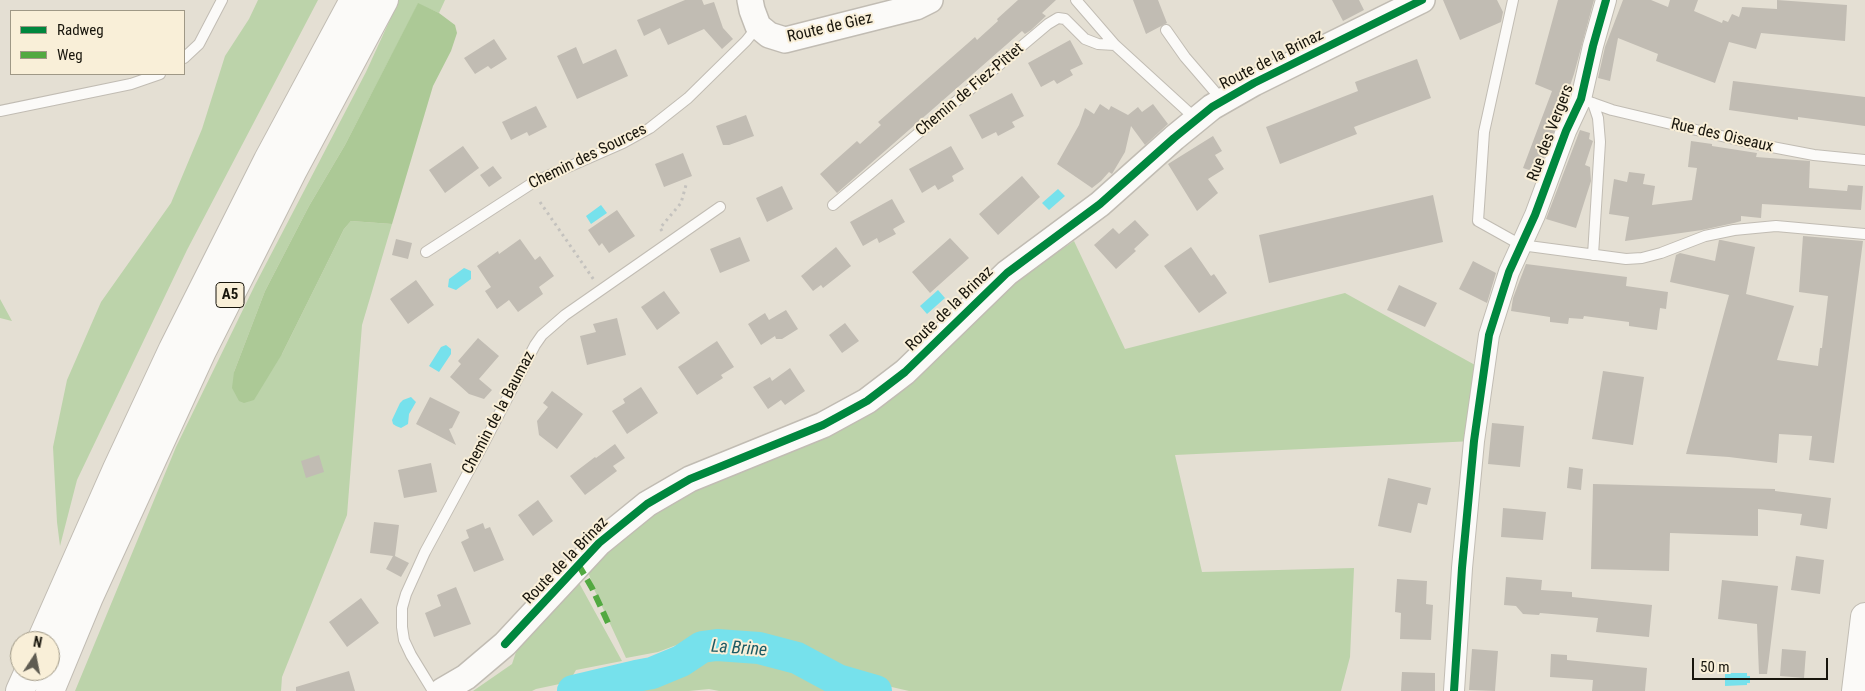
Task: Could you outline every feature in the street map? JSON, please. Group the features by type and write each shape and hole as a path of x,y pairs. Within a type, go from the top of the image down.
{"main road":[{"name":"A5","path":"45,631 117,469 221,253 272,152 354,0"},
{"name":"A5","path":"50,691 90,597 207,342 292,172 384,0"},
{"path":"1856,691 1865,617"}],"street":[{"path":"750,0 758,26"},
{"name":"Route de Giez","path":"758,26 768,34 785,40 916,7 930,0"},
{"name":"Route de la Brinaz","path":"442,691 466,677 506,644 599,543 647,504 709,470 823,425 860,405 905,372 1007,273 1100,204 1196,119 1262,79 1422,0"},
{"name":"Rue des Vergers","path":"1454,691 1462,568 1474,442 1489,335 1509,272 1542,196 1566,131 1587,101 1593,46 1606,0"}],"lane":[{"path":"185,57 199,44 222,0"},
{"path":"1076,0 1114,45 1196,119"},
{"path":"1513,0 1484,132 1478,221 1521,245 1626,259 1642,258 1661,253 1705,236 1761,227 1798,227 1865,234"},
{"name":"Chemin de Fiez-Pittet","path":"834,205 1048,24 1058,18 1065,19 1085,38 1098,44 1114,45"},
{"name":"Chemin des Sources","path":"426,252 534,182 623,143 650,128 684,101 746,41 758,26"},
{"path":"1166,30 1185,57 1223,101"},
{"path":"0,111 131,84 157,75"},
{"path":"1587,101 1598,118 1600,142 1593,255"},
{"name":"Rue des Oiseaux","path":"1587,101 1612,110 1760,145 1814,155 1865,160"},
{"name":"Chemin de la Baumaz","path":"433,691 411,656 404,640 402,608 408,588 425,552 535,345 553,325 720,207"}],"path":[{"path":"669,242 660,228 681,203 686,185"},
{"path":"540,202 601,290"}],"green space":[{"path":"258,0 318,0 187,250 77,480 60,546 53,447 67,380 101,302 171,203 202,129 225,56 249,19"},
{"path":"399,0 445,0 439,13 418,4 345,145 309,206 265,291 234,372 282,354 344,229 351,221 392,224 362,325 347,515 282,677 281,691 75,691 176,447 255,285 366,72"},
{"path":"418,3 439,13 455,25 457,33 451,51 433,86 392,224 351,221 344,229 282,354 254,400 244,403 239,401 232,388 234,372 265,291 309,206 345,145"},
{"path":"1074,241 1125,349 1345,293 1484,370 1474,441 1175,455 1202,572 1354,568 1350,657 1341,691 909,691 831,673 808,656 792,649 716,635 687,641 658,652 626,658 593,587 588,571 607,552 645,519 685,495 717,479 839,430 877,409 921,375 977,316 1019,278"},
{"path":"0,299 12,321 0,318"},
{"path":"578,581 622,661 576,670 569,682 532,691 473,691 512,664 517,649"},
{"path":"716,649 768,653 799,663 835,688 844,691 719,691 709,689 689,691 602,691 657,680 690,660"}],"water":[{"path":"1058,189 1065,196 1049,210 1042,203"},
{"path":"601,205 607,213 591,224 586,216"},
{"path":"464,268 471,271 471,279 456,290 448,287 449,279"},
{"path":"938,290 945,298 927,314 920,306"},
{"path":"446,345 451,349 451,354 439,372 429,366 441,347"},
{"path":"411,397 416,402 409,414 408,424 401,428 396,426 392,420 400,403"},
{"path":"1725,673 1747,673 1747,676 1750,676 1750,683 1747,683 1747,685 1725,686"}],"building":[{"path":"685,0 702,0 704,5 714,2 723,28 733,39 722,49 704,29 668,45 660,28 644,36 637,20"},
{"path":"1018,0 1056,0 1042,13 1046,16 1031,30 1025,34 1022,31 837,193 820,174 857,141 860,144 881,125 878,122 975,37 977,40"},
{"path":"1133,0 1158,0 1167,23 1146,34"},
{"path":"1332,0 1359,0 1364,10 1343,21"},
{"path":"1443,0 1497,0 1503,12 1501,22 1460,40"},
{"path":"1558,0 1594,0 1563,109 1538,173 1523,168 1552,91 1535,84"},
{"path":"1623,0 1651,0 1668,7 1670,0 1698,0 1694,11 1722,23 1723,20 1728,22 1732,14 1739,17 1742,7 1777,9 1777,0 1847,5 1845,41 1761,33 1756,49 1729,42 1715,83 1656,61 1658,54 1618,38 1610,81 1598,78 1605,47"},
{"path":"494,39 507,59 491,69 488,66 475,74 464,58"},
{"path":"1070,40 1083,64 1070,70 1073,75 1057,84 1054,80 1041,87 1028,63"},
{"path":"576,47 583,64 616,49 628,76 577,99 557,56"},
{"path":"1417,59 1431,98 1354,127 1357,134 1280,164 1266,127 1358,91 1355,82"},
{"path":"1733,81 1865,97 1865,126 1798,117 1798,120 1729,110"},
{"path":"1012,93 1024,116 1012,122 1015,127 998,136 996,132 982,139 969,115"},
{"path":"1100,104 1109,110 1111,106 1128,115 1138,107 1142,112 1153,104 1168,124 1145,145 1131,126 1125,152 1112,174 1109,172 1092,188 1057,164 1079,125 1085,108 1094,114"},
{"path":"536,106 547,127 529,136 527,132 511,140 502,122"},
{"path":"746,115 754,136 729,145 723,145 716,126"},
{"path":"1580,130 1590,133 1589,139 1593,141 1585,165 1590,167 1591,181 1576,228 1546,219"},
{"path":"1213,136 1222,151 1215,155 1224,169 1208,179 1218,193 1197,211 1168,164"},
{"path":"1691,141 1757,153 1756,157 1810,161 1809,188 1847,191 1848,185 1863,186 1861,210 1762,204 1761,218 1741,216 1741,221 1702,230 1625,241 1629,217 1609,214 1614,179 1627,182 1629,172 1645,174 1643,184 1655,186 1652,205 1692,200 1697,168 1688,167"},
{"path":"463,146 479,168 445,193 429,170"},
{"path":"951,146 964,169 952,176 954,181 938,190 935,185 922,193 909,169"},
{"path":"683,153 692,176 664,187 655,164"},
{"path":"493,166 502,178 489,187 480,175"},
{"path":"1022,176 1040,197 998,235 979,214"},
{"path":"782,186 793,209 767,222 756,198"},
{"path":"1433,195 1443,242 1269,283 1259,235"},
{"path":"892,199 905,222 893,229 896,234 879,243 877,238 863,246 850,222"},
{"path":"617,210 635,236 609,253 602,243 599,246 588,230"},
{"path":"1135,220 1149,235 1134,249 1136,251 1116,269 1094,245 1113,228 1119,234"},
{"path":"1803,236 1863,241 1834,463 1809,460 1812,436 1779,434 1777,463 1686,454 1729,295 1670,282 1676,255 1680,253 1715,261 1719,240 1755,247 1746,294 1794,306 1777,360 1818,366 1828,296 1799,292"},
{"path":"740,237 750,261 720,273 710,249"},
{"path":"950,238 969,258 930,293 912,272"},
{"path":"396,239 412,243 408,259 392,255"},
{"path":"520,239 535,260 540,256 554,276 539,287 543,294 518,312 509,300 497,309 485,291 491,287 477,266 498,251 499,254"},
{"path":"836,247 851,266 823,288 821,285 813,291 801,276"},
{"path":"1191,247 1211,276 1214,274 1227,293 1199,313 1164,266"},
{"path":"1473,261 1496,273 1487,303 1459,289"},
{"path":"1526,264 1627,277 1626,286 1668,292 1666,309 1660,308 1657,330 1629,326 1629,322 1584,316 1583,319 1569,318 1568,324 1550,322 1550,317 1511,311 1513,298"},
{"path":"416,280 434,305 408,324 390,299"},
{"path":"1399,285 1437,303 1425,327 1387,310"},
{"path":"664,291 680,313 657,330 641,307"},
{"path":"786,310 798,329 782,339 776,339 775,336 761,345 748,324 765,313 769,320"},
{"path":"617,318 626,355 587,365 580,336 596,332 593,324"},
{"path":"845,323 859,341 842,353 829,335"},
{"path":"478,338 499,356 479,379 492,390 484,399 469,394 450,377 461,364 458,361"},
{"path":"717,341 734,367 721,375 723,378 697,395 678,367"},
{"path":"790,368 805,391 785,405 781,400 768,409 753,387 770,377 772,381"},
{"path":"1603,371 1644,377 1633,445 1592,439"},
{"path":"641,387 658,413 627,434 612,411 625,403 623,399"},
{"path":"552,391 583,414 557,449 539,435 537,421 548,407 543,403"},
{"path":"430,397 460,412 452,428 449,429 456,445 416,424"},
{"path":"1492,423 1524,426 1520,467 1488,464"},
{"path":"615,444 625,458 613,466 617,471 585,495 570,476"},
{"path":"319,455 324,472 306,478 301,461"},
{"path":"431,463 437,492 404,498 398,470"},
{"path":"1569,467 1583,469 1581,490 1567,488"},
{"path":"1388,478 1431,488 1427,505 1418,503 1411,533 1378,526"},
{"path":"1593,484 1775,489 1775,491 1831,498 1827,529 1800,525 1802,514 1758,509 1758,536 1670,533 1669,571 1591,569"},
{"path":"538,500 553,521 533,536 518,515"},
{"path":"1503,508 1546,512 1543,540 1501,537"},
{"path":"374,522 399,525 395,556 409,563 401,577 386,569 393,556 370,553"},
{"path":"483,523 485,529 490,527 504,560 474,572 461,542 469,538 466,530"},
{"path":"1796,556 1824,560 1820,594 1791,590"},
{"path":"1506,577 1542,580 1541,590 1572,592 1572,597 1652,605 1649,637 1596,632 1598,618 1540,613 1539,615 1523,614 1516,606 1504,605"},
{"path":"1397,579 1427,581 1426,604 1433,605 1431,640 1400,639 1401,613 1395,612"},
{"path":"1722,580 1778,586 1767,674 1759,674 1757,624 1718,619"},
{"path":"456,587 471,624 434,637 425,613 441,606 437,595"},
{"path":"361,598 379,623 347,647 329,622"},
{"path":"1472,649 1498,651 1495,691 1469,690"},
{"path":"1782,649 1806,651 1804,678 1780,676"},
{"path":"1551,654 1567,655 1567,660 1647,668 1645,691 1592,691 1593,680 1550,677"},
{"path":"349,671 355,691 296,691 296,687"},
{"path":"1402,672 1435,673 1435,691 1401,691"}],"waterway":[{"name":"La Brine","path":"573,691 652,673 681,661 702,647 717,645 759,648 797,658 838,680 876,691"}],"marked path":[{"path":"578,564 592,588 609,625"}],"cycle path":[{"path":"505,644 599,543 647,504 690,479 823,425 867,401 905,372 1007,273 1100,204 1212,107 1254,83 1422,0"},
{"path":"1454,691 1462,568 1474,441 1489,335 1509,272 1535,215 1566,131 1581,99 1606,0"}]}
